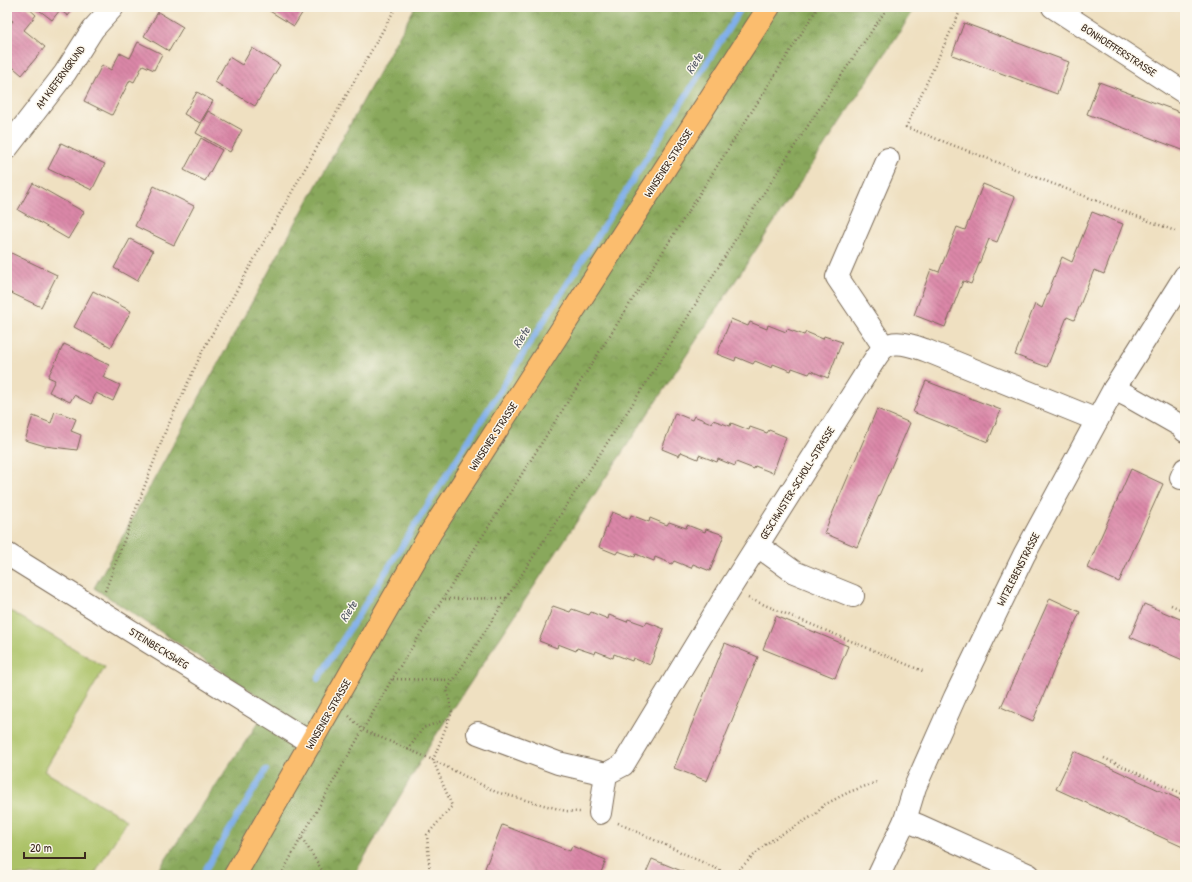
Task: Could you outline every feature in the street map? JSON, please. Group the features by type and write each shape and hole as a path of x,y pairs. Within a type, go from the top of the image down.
{"main road":[{"name":"WINSENER STRASSE","path":"235,875 431,532 769,7"}],"street":[{"name":"AM KIEFERNGRUND","path":"7,148 65,73 93,29 113,7"},
{"name":"BONHOEFFERSTRASSE","path":"1053,7 1185,93"},
{"path":"888,159 837,277 884,347 894,343 907,344 925,350 1097,420"},
{"name":"WITZLEBENSTRASSE","path":"879,875 905,820 915,787 955,697 1024,555 1114,389 1185,276"},
{"name":"GESCHWISTER-SCHOLL-STRASSE","path":"606,774 623,765 729,590 884,347"},
{"path":"1114,389 1181,426 1185,431"},
{"path":"758,546 794,572 853,596"},
{"name":"STEINBECKSWEG","path":"7,554 311,743"},
{"path":"478,733 558,763 606,774 600,813"},
{"path":"905,820 1029,875"}],"path":[{"path":"98,610 165,432 203,350 396,7"},
{"path":"281,875 392,679 818,7"},
{"path":"430,875 427,835 452,806 433,760 452,712 447,690 668,349 760,199 888,7"},
{"path":"962,7 906,126 1175,231"},
{"path":"729,590 925,672"},
{"path":"444,599 507,598"},
{"path":"1171,605 1185,611"},
{"path":"392,679 453,680"},
{"path":"408,750 423,728 450,718"},
{"path":"363,730 433,760 496,792 566,811 600,813 640,834 731,875 767,843 816,814 824,805 849,792 877,782"},
{"path":"1104,758 1185,795"},
{"path":"301,838 325,875"}],"green space":[{"path":"415,7 916,7 434,738 354,875 155,875 271,704 94,588"},
{"path":"7,609 105,667 44,771 127,820 94,875 7,875"}],"building":[{"path":"10,7 27,7 36,15 24,30 45,47 22,75 7,62 7,28 13,21 7,16 7,11"},
{"path":"35,7 75,7 68,16 60,10 52,20"},
{"path":"270,7 306,7 294,26 268,10"},
{"path":"158,12 183,27 169,51 144,36"},
{"path":"964,23 1069,62 1057,94 952,55"},
{"path":"138,42 162,54 154,70 143,65 134,82 130,80 112,115 84,101 102,65 111,70 120,53 130,58"},
{"path":"252,48 280,65 255,106 215,82 229,57 242,65"},
{"path":"1099,82 1185,114 1185,151 1087,114"},
{"path":"197,92 213,101 200,123 184,114"},
{"path":"208,111 242,130 230,152 196,133"},
{"path":"201,138 222,150 205,181 184,170"},
{"path":"61,143 105,164 92,190 48,169"},
{"path":"33,183 84,212 68,239 18,210"},
{"path":"983,184 1015,197 997,242 989,239 971,284 963,281 945,327 914,315 931,269 939,272 957,227 965,230"},
{"path":"154,186 194,206 174,245 135,226"},
{"path":"1092,212 1123,224 1104,274 1094,270 1074,320 1067,317 1047,367 1015,355 1035,304 1042,308 1062,257 1072,262"},
{"path":"130,239 153,251 137,281 114,268"},
{"path":"7,251 57,275 41,307 7,291"},
{"path":"93,291 131,311 111,347 74,327"},
{"path":"731,319 748,326 750,322 767,329 768,325 786,332 787,329 804,335 806,332 823,339 824,336 842,342 828,378 811,371 809,374 792,368 791,371 773,364 772,368 755,361 753,364 736,357 735,361 717,354"},
{"path":"64,344 109,365 103,377 120,385 113,401 96,393 91,404 74,395 70,402 49,392 55,380 48,377"},
{"path":"926,381 1001,410 988,442 913,412"},
{"path":"877,409 910,423 857,547 824,533"},
{"path":"55,411 76,419 71,431 81,435 77,450 45,446 25,440 33,416 51,423"},
{"path":"675,413 692,420 694,416 711,423 713,420 730,426 731,423 749,430 750,427 767,433 769,430 786,437 773,473 755,466 754,469 736,462 735,466 718,459 717,462 699,455 698,459 681,452 679,456 662,449"},
{"path":"1131,469 1163,484 1119,582 1087,568"},
{"path":"612,512 630,519 631,515 649,522 650,518 667,525 669,522 686,528 687,525 705,532 706,529 724,535 710,571 693,564 691,568 674,561 672,564 655,557 654,561 636,554 635,557 618,551 616,554 599,547"},
{"path":"1050,598 1080,612 1057,662 1033,721 1001,707"},
{"path":"1144,604 1185,621 1185,661 1130,637"},
{"path":"553,606 570,612 572,609 589,615 591,612 608,619 609,615 627,622 628,619 645,625 647,622 664,629 650,665 633,658 632,661 614,654 613,658 596,651 595,654 577,648 576,651 558,644 557,648 539,641"},
{"path":"776,616 848,646 835,678 763,649"},
{"path":"725,643 758,657 707,781 674,768"},
{"path":"1074,751 1185,802 1185,848 1056,789"},
{"path":"502,825 570,851 572,846 606,860 600,875 502,875 485,868"},
{"path":"652,859 684,872 683,875 645,875"}],"waterway":[{"name":"Riete","path":"318,679 742,7"},
{"name":"Riete","path":"202,875 266,770"}]}
